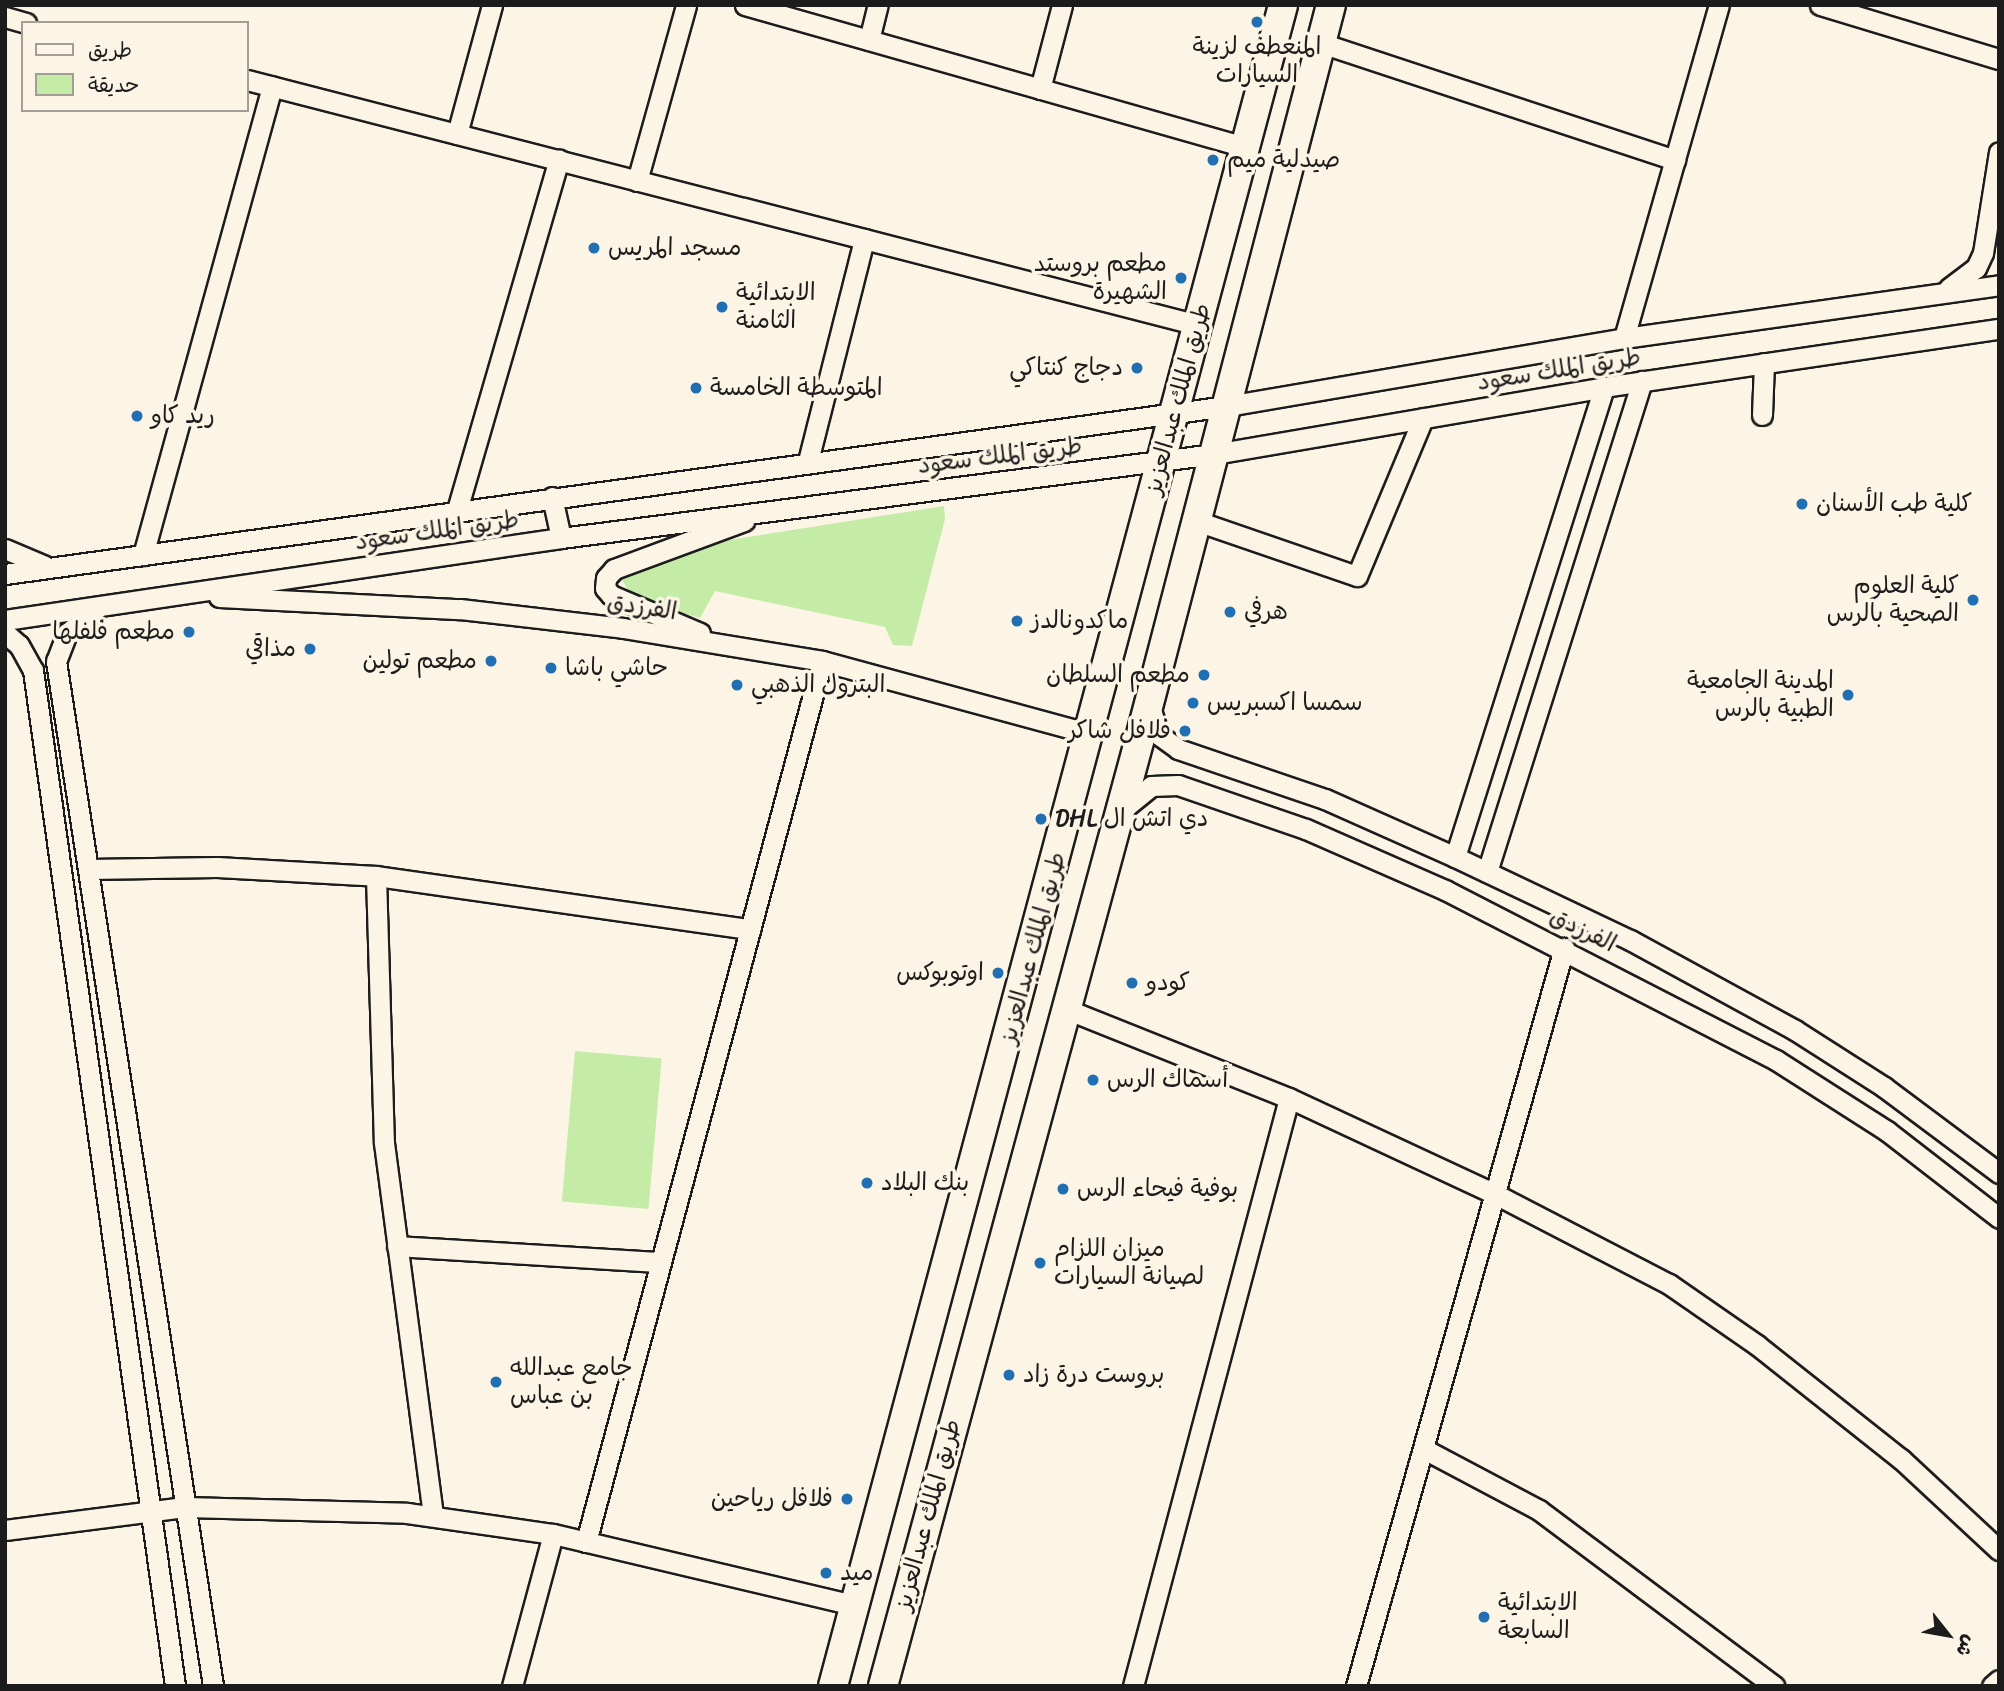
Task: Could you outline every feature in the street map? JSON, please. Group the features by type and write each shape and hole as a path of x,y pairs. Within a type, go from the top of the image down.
{"highway":[{"name":"طريق الملك عبدالعزيز","path":"833,1686 1283,5"},
{"name":"طريق الملك عبدالعزيز","path":"883,1686 1150,701 1331,5"}],"street":[{"path":"457,134 492,5"},
{"path":"638,181 686,5"},
{"path":"745,5 1245,147"},
{"path":"869,40 878,5"},
{"path":"1040,89 1062,5"},
{"path":"1624,338 1719,5"},
{"path":"1820,5 1999,59"},
{"path":"1321,43 1675,160"},
{"path":"248,80 1198,326"},
{"path":"143,555 272,86"},
{"path":"1936,294 1964,281 1976,268 1999,152"},
{"path":"457,510 559,160"},
{"path":"808,461 864,239"},
{"name":"طريق الملك سعود","path":"5,574 808,461 1227,406 1624,338 1999,285"},
{"name":"طريق الملك سعود","path":"5,620 561,538 1214,454 1604,387 1999,329"},
{"path":"1762,415 1764,363"},
{"path":"1487,872 1642,381"},
{"path":"1455,857 1604,387"},
{"path":"1197,521 1357,576 1423,418"},
{"path":"552,497 561,538"},
{"path":"730,646 611,595 605,588 606,579 614,569 688,545 768,510"},
{"path":"5,549 49,568"},
{"name":"الفرزدق","path":"177,594 460,609 730,646 822,661 1090,734"},
{"path":"104,605 72,627 56,661 213,1686"},
{"path":"5,633 19,645 33,670 174,1686"},
{"path":"586,1542 822,661"},
{"name":"الفرزدق","path":"1150,701 1159,735 1178,749 1325,799 1630,940 1795,1030 1884,1087 1999,1173"},
{"name":"الفرزدق","path":"1118,819 1141,791 1178,785 1306,829 1564,948 1776,1060 1887,1131 1999,1218"},
{"path":"88,869 217,867 376,876 750,929"},
{"path":"376,876 384,1143 433,1516"},
{"path":"1356,1686 1497,1195 1564,948"},
{"path":"1066,1009 1289,1098 1497,1195 1669,1284 1757,1345 1901,1460 1999,1550"},
{"path":"1133,1686 1289,1098"},
{"path":"397,1246 660,1262"},
{"path":"1424,1449 1539,1510 1774,1686"},
{"path":"5,1530 150,1509 186,1507 433,1516 553,1534 853,1605"},
{"path":"512,1686 553,1534"},
{"path":"1992,1686 1999,1680"}],"green space":[{"path":"944,506 945,519 912,646 893,645 885,627 715,591 700,618 633,599 622,580 638,567 716,542"},
{"path":"575,1051 662,1059 649,1209 562,1201"}],"place":[{"name":"المنعطف لزينة السيارات","path":"1257,22"},
{"name":"صيدلية ميم","path":"1213,160"},
{"name":"مسجد المريس","path":"594,248"},
{"name":"مطعم بروستد الشهيرة","path":"1181,278"},
{"name":"الابتدائية الثامنة","path":"722,307"},
{"name":"دجاج كنتاكي","path":"1137,368"},
{"name":"المتوسطة الخامسة","path":"696,388"},
{"name":"ريد كاو","path":"137,416"},
{"name":"كلية طب الأسنان","path":"1802,504"},
{"name":"كلية العلوم الصحية بالرس","path":"1973,600"},
{"name":"هرفي","path":"1230,612"},
{"name":"ماكدونالدز","path":"1017,621"},
{"name":"مطعم فلفلها","path":"189,632"},
{"name":"مذاقي","path":"310,649"},
{"name":"مطعم تولين","path":"491,661"},
{"name":"حاشي باشا","path":"551,668"},
{"name":"مطعم السلطان","path":"1204,675"},
{"name":"البترول الذهبي","path":"737,685"},
{"name":"المدينة الجامعية الطبية بالرس","path":"1848,695"},
{"name":"سمسا اكسبريس","path":"1193,703"},
{"name":"فلافل شاكر","path":"1185,731"},
{"name":"DHL دي اتش ال","path":"1041,819"},
{"name":"اوتوبوكس","path":"998,973"},
{"name":"كودو","path":"1132,983"},
{"name":"أسماك الرس","path":"1093,1080"},
{"name":"بنك البلاد","path":"867,1183"},
{"name":"بوفية فيحاء الرس","path":"1063,1189"},
{"name":"ميزان اللزام لصيانة السيارات","path":"1040,1263"},
{"name":"بروست درة زاد","path":"1009,1375"},
{"name":"جامع عبدالله بن عباس","path":"496,1382"},
{"name":"فلافل رياحين","path":"847,1499"},
{"name":"ميد","path":"826,1573"},
{"name":"الابتدائية السابعة","path":"1484,1617"}]}
